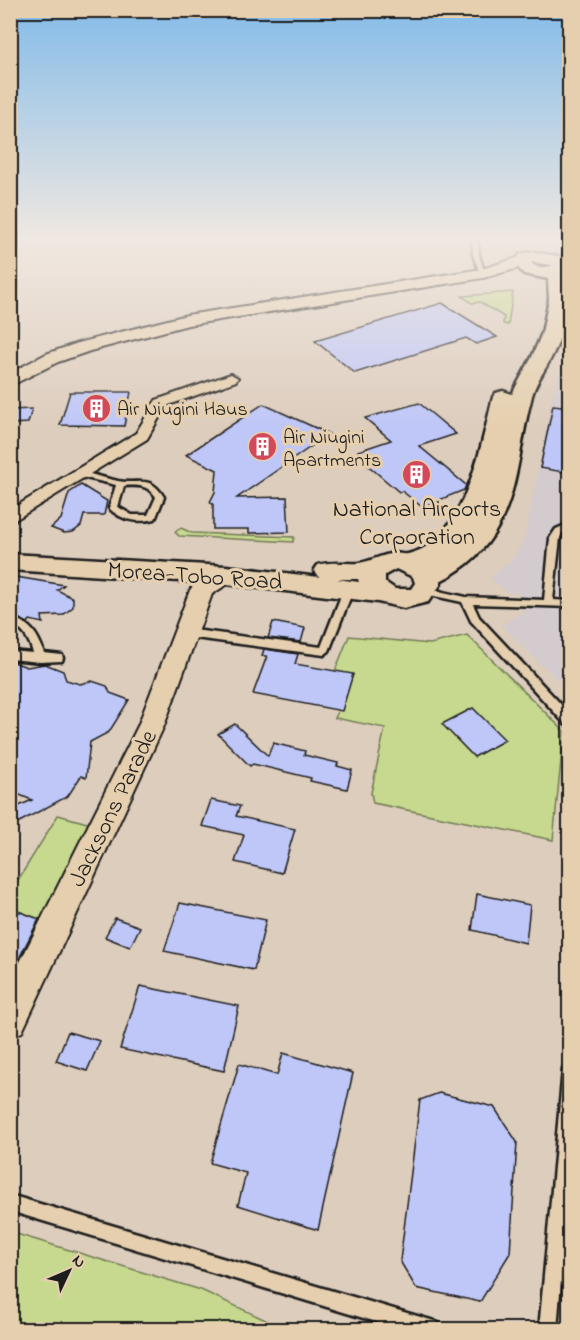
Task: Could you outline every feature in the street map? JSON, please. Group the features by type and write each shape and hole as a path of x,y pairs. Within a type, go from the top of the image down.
{"main road":[{"path":"420,577 455,562 478,538 493,510 513,441 521,397 530,375 545,353 556,303"},
{"name":"Morea-Tobo Road","path":"10,547 124,559 268,569 358,571 376,567"},
{"path":"396,561 420,577 419,596 398,600 378,593 370,580 371,573 376,567 396,561"},
{"name":"Morea-Tobo Road","path":"10,562 204,580 349,588 378,593"}],"street":[{"path":"10,381 63,354 187,320 297,303"},
{"path":"10,518 142,436 161,403 231,378"},
{"name":"Jacksons Parade","path":"10,1020 151,726 187,633 204,580"}],"lane":[{"path":"80,474 121,484 145,482 155,487 160,497 152,517 143,519 119,514 113,508 121,484"},
{"path":"548,604 555,538 559,531 570,526"},
{"path":"420,577 466,600 570,604"},
{"path":"187,633 324,651 349,588"},
{"path":"466,600 475,619 570,722"},
{"path":"10,620 27,628 35,640 40,658"},
{"path":"10,655 58,658"},
{"path":"548,1329 570,1069"},
{"path":"10,1203 434,1329"}],"shaded area":[{"path":"569,356 569,691 501,625 524,611 519,593 509,594 490,577 511,561 525,537 554,390"}],"green space":[{"path":"481,303 511,303 508,325 503,324 504,317"},
{"path":"181,528 192,533 294,537 293,542 179,536 175,532"},
{"path":"467,635 564,731 553,840 373,803 371,793 385,728 335,718 353,675 335,671 349,636 430,644"},
{"path":"58,815 87,823 91,828 43,921 11,908 10,893"},
{"path":"10,1232 201,1290 285,1329 11,1329"}],"building":[{"path":"442,303 497,337 476,344 466,338 355,373 315,341"},
{"name":"Air Niugini Haus","path":"70,392 131,392 124,426 60,425"},
{"path":"419,403 456,434 419,446 466,485 464,490 422,507 402,491 399,492 364,462 368,460 358,451 391,440 365,418"},
{"path":"263,404 329,434 237,498 287,497 289,532 249,533 249,529 213,529 213,504 210,502 215,492 217,470 186,455"},
{"path":"553,405 570,407 570,436 563,472 540,468"},
{"path":"32,409 28,423 10,424 10,410"},
{"path":"81,485 107,501 104,515 84,515 81,526 73,532 64,533 51,528 61,519 69,493"},
{"path":"10,576 64,585 57,590 73,598 73,607 63,615 42,616 43,623 30,620 28,623 10,615"},
{"path":"273,622 305,628 301,642 268,638"},
{"path":"264,649 298,654 295,664 353,674 342,711 253,694 267,656 262,656"},
{"path":"10,661 27,667 45,664 63,671 66,680 80,684 92,681 107,686 110,693 129,700 109,732 90,742 86,778 81,776 68,796 10,827 10,810 32,800 10,791"},
{"path":"473,708 505,740 474,757 442,724"},
{"path":"235,724 268,756 273,743 305,751 304,755 338,763 337,766 352,770 347,789 253,764 250,766 218,734"},
{"path":"211,800 240,806 236,816 295,829 282,873 235,862 244,835 202,826"},
{"path":"477,894 530,905 526,943 472,930"},
{"path":"180,903 266,920 254,970 164,951"},
{"path":"10,908 39,919 10,976"},
{"path":"115,918 140,927 130,947 105,937"},
{"path":"140,986 239,1006 224,1071 120,1049"},
{"path":"68,1032 100,1041 87,1071 56,1061"},
{"path":"283,1053 353,1073 318,1230 238,1205 246,1173 210,1163 239,1064 277,1075"},
{"path":"439,1093 494,1107 517,1142 510,1253 480,1302 416,1288 400,1261 420,1100"}],"place":[{"name":"Air Niugini Haus","path":"96,408"},
{"name":"Air Niugini Apartments","path":"262,447"},
{"name":"National Airports Corporation","path":"417,475"}]}
